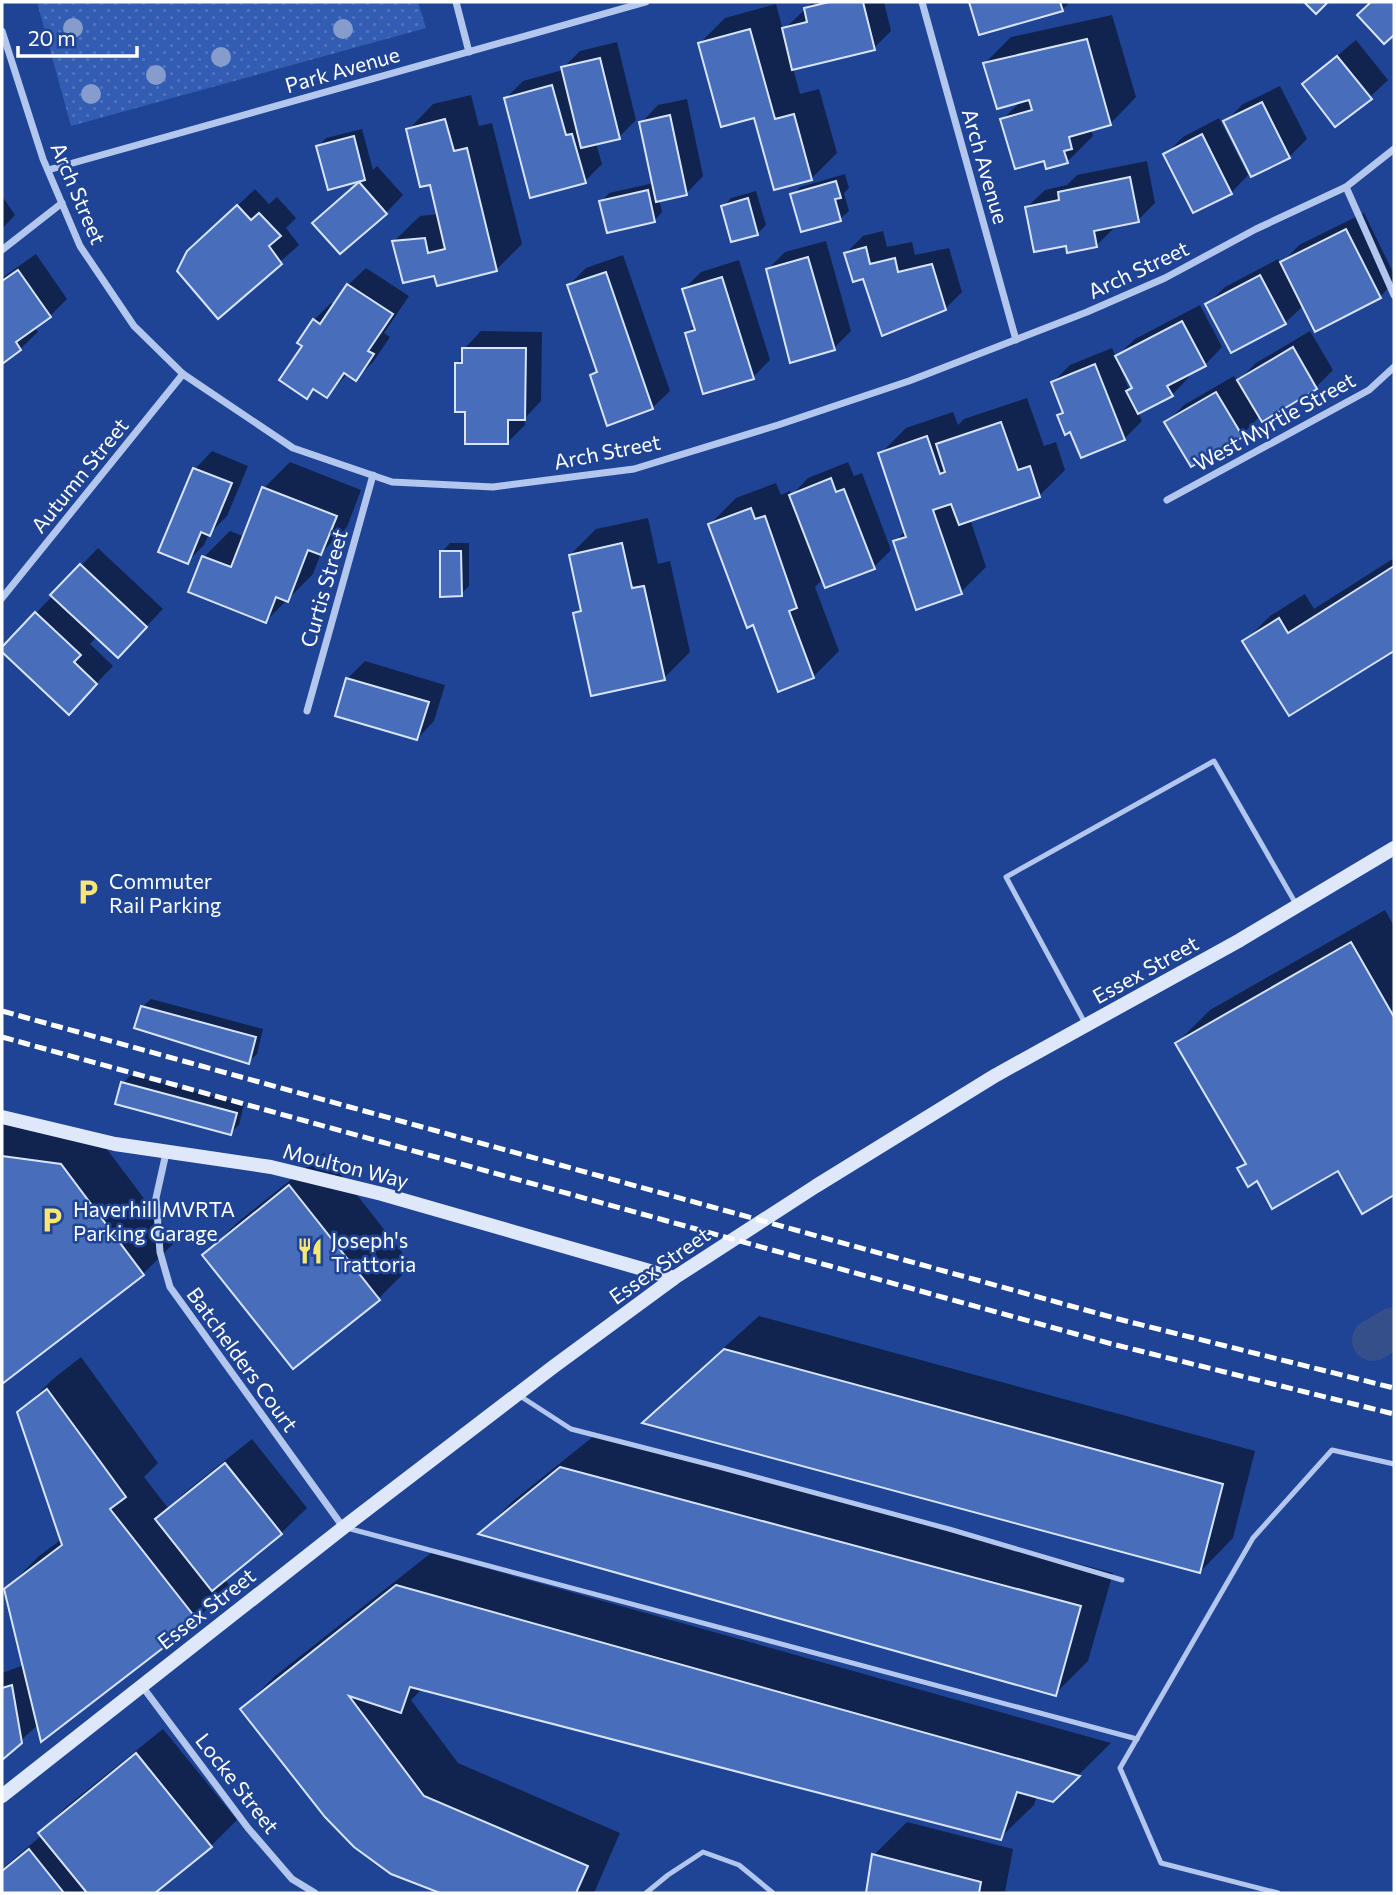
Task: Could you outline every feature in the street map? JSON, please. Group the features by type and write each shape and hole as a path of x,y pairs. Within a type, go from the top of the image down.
{"main road":[{"name":"Essex Street","path":"2,1796 344,1527 674,1278 996,1074 1297,907 1394,848"},
{"name":"Moulton Way","path":"2,1118 115,1144 271,1167 382,1194 674,1278"}],"street":[{"path":"456,2 469,51"},
{"name":"Park Avenue","path":"48,170 646,2"},
{"name":"Arch Avenue","path":"922,2 1016,340"},
{"name":"Arch Street","path":"2,31 48,170 80,246 134,326 183,374 293,448 392,482 493,487 634,469 778,425 909,381 1165,278 1256,229 1346,187 1394,149"},
{"path":"1346,187 1394,295"},
{"path":"2,250 62,203"},
{"name":"West Myrtle Street","path":"1167,500 1370,390 1394,367"},
{"name":"Autumn Street","path":"2,598 183,374"},
{"name":"Curtis Street","path":"307,711 373,475"},
{"name":"Batchelders Court","path":"166,1153 156,1198 160,1252 170,1287 344,1527"},
{"name":"Locke Street","path":"142,1685 248,1828 292,1879 315,1893"}],"lane":[{"path":"1087,1025 1006,877 1029,864 1214,761 1297,907"},
{"path":"517,1395 571,1429 886,1512 1122,1580"},
{"path":"1278,1893 1161,1863 1120,1768 1253,1538 1332,1450 1394,1464"},
{"path":"344,1527 1137,1739"},
{"path":"646,1893 668,1874 703,1852 739,1865 773,1893"}],"shaded area":[{"path":"37,2 418,2 426,28 71,126"}],"building":[{"path":"829,2 863,2 875,50 792,70 782,28 807,22 804,8"},
{"path":"969,2 1060,2 1063,11 979,35"},
{"path":"1304,2 1328,2 1316,14"},
{"path":"1371,2 1394,2 1394,35 1384,44 1357,15"},
{"path":"750,29 775,119 794,114 812,180 774,190 754,118 721,127 698,43"},
{"path":"1087,39 1111,125 1069,137 1072,149 1064,151 1068,163 1046,169 1044,161 1015,169 1000,119 1032,110 1029,100 997,109 983,63"},
{"path":"1337,56 1372,99 1335,127 1302,84"},
{"path":"600,58 620,139 581,148 561,67"},
{"path":"552,85 566,135 572,134 586,183 530,198 504,98"},
{"path":"1262,102 1290,158 1251,177 1223,121"},
{"path":"670,115 687,195 656,202 639,122"},
{"path":"445,119 454,151 467,148 497,271 437,286 434,276 403,283 392,241 425,238 428,253 445,249 430,185 420,187 406,129"},
{"path":"1202,134 1232,194 1193,213 1163,154"},
{"path":"354,136 365,180 328,190 316,146"},
{"path":"1130,177 1139,222 1094,231 1097,247 1067,253 1066,246 1034,252 1025,207 1059,200 1058,192"},
{"path":"836,181 841,198 835,199 841,221 801,232 790,194"},
{"path":"359,182 387,214 340,254 312,223"},
{"path":"648,190 655,222 607,233 599,201"},
{"path":"748,198 758,235 731,242 721,206"},
{"path":"237,205 251,220 259,213 281,236 269,246 282,264 218,319 177,271 187,251"},
{"path":"1346,229 1381,298 1315,332 1280,262"},
{"path":"866,247 870,264 895,258 898,272 932,264 946,310 882,336 863,279 853,282 844,253"},
{"path":"808,257 835,350 790,363 766,269"},
{"path":"18,270 51,317 16,342 21,350 2,364 2,281"},
{"path":"606,272 653,409 607,426 590,375 597,372 567,285"},
{"path":"1260,275 1286,324 1231,353 1205,304"},
{"path":"722,277 754,379 703,394 685,333 695,330 682,289"},
{"path":"347,284 393,314 368,351 374,354 356,381 344,373 327,398 313,389 307,399 279,380 302,346 297,343 313,319 320,324"},
{"path":"1182,321 1206,366 1167,386 1173,396 1138,414 1126,391 1132,388 1115,356"},
{"path":"1293,347 1317,389 1262,422 1237,380"},
{"path":"462,348 526,348 525,420 508,420 508,444 465,444 465,412 455,412 455,363 462,363"},
{"path":"1095,364 1125,440 1081,458 1070,432 1065,435 1057,415 1063,413 1051,382"},
{"path":"1216,392 1243,437 1191,467 1164,422"},
{"path":"1001,422 1018,470 1030,466 1040,497 959,525 951,504 933,510 962,594 916,610 893,541 906,537 878,453 927,436 940,474 945,472 936,444"},
{"path":"193,468 232,483 210,536 201,532 188,564 158,552"},
{"path":"831,478 836,492 844,489 875,569 825,588 789,495"},
{"path":"262,487 337,516 321,555 308,550 288,602 276,597 266,623 188,592 202,556 231,567"},
{"path":"751,508 755,519 765,516 797,608 789,611 814,678 778,692 753,625 747,628 708,524"},
{"path":"622,543 632,588 644,586 665,680 591,696 573,613 581,611 569,555"},
{"path":"440,551 461,551 462,596 440,597"},
{"path":"80,564 147,627 118,658 50,595"},
{"path":"1394,566 1394,651 1289,716 1242,641 1279,618 1288,633"},
{"path":"35,612 81,655 74,662 97,684 69,715 2,652 2,647"},
{"path":"346,678 429,702 417,740 335,716"},
{"path":"1351,942 1394,1017 1394,1195 1362,1214 1338,1171 1272,1209 1257,1181 1248,1187 1237,1168 1246,1164 1175,1043"},
{"path":"141,1006 256,1037 249,1064 134,1028"},
{"path":"121,1082 237,1113 231,1135 115,1104"},
{"name":"Haverhill MVRTA Parking Garage","path":"2,1156 61,1164 144,1275 2,1384"},
{"path":"289,1185 380,1300 293,1369 202,1255"},
{"path":"724,1349 1223,1484 1200,1573 642,1423"},
{"path":"47,1389 126,1497 110,1509 198,1621 41,1742 4,1589 62,1545 17,1412"},
{"path":"225,1463 282,1534 212,1591 155,1519"},
{"path":"560,1467 1081,1606 1056,1696 478,1534"},
{"path":"396,1585 1080,1776 1053,1802 1017,1792 1001,1840 410,1687 401,1713 349,1696 424,1796 588,1866 576,1893 440,1893 391,1874 354,1847 325,1817 240,1709"},
{"path":"12,1685 22,1743 2,1760 2,1688"},
{"path":"136,1753 212,1847 155,1893 87,1893 38,1833"},
{"path":"29,1849 64,1893 2,1893 2,1871"},
{"path":"872,1854 981,1882 979,1893 866,1893"}],"waterway":[{"path":"1373,1340 1394,1328"}],"railway":[{"path":"2,1011 1118,1319 1394,1388"},
{"path":"2,1037 1112,1344 1394,1414"}],"place":[{"name":"Commuter Rail Parking","path":"88,892"},
{"name":"Haverhill MVRTA Parking Garage","path":"52,1220"},
{"name":"Joseph's Trattoria","path":"310,1251"}]}
